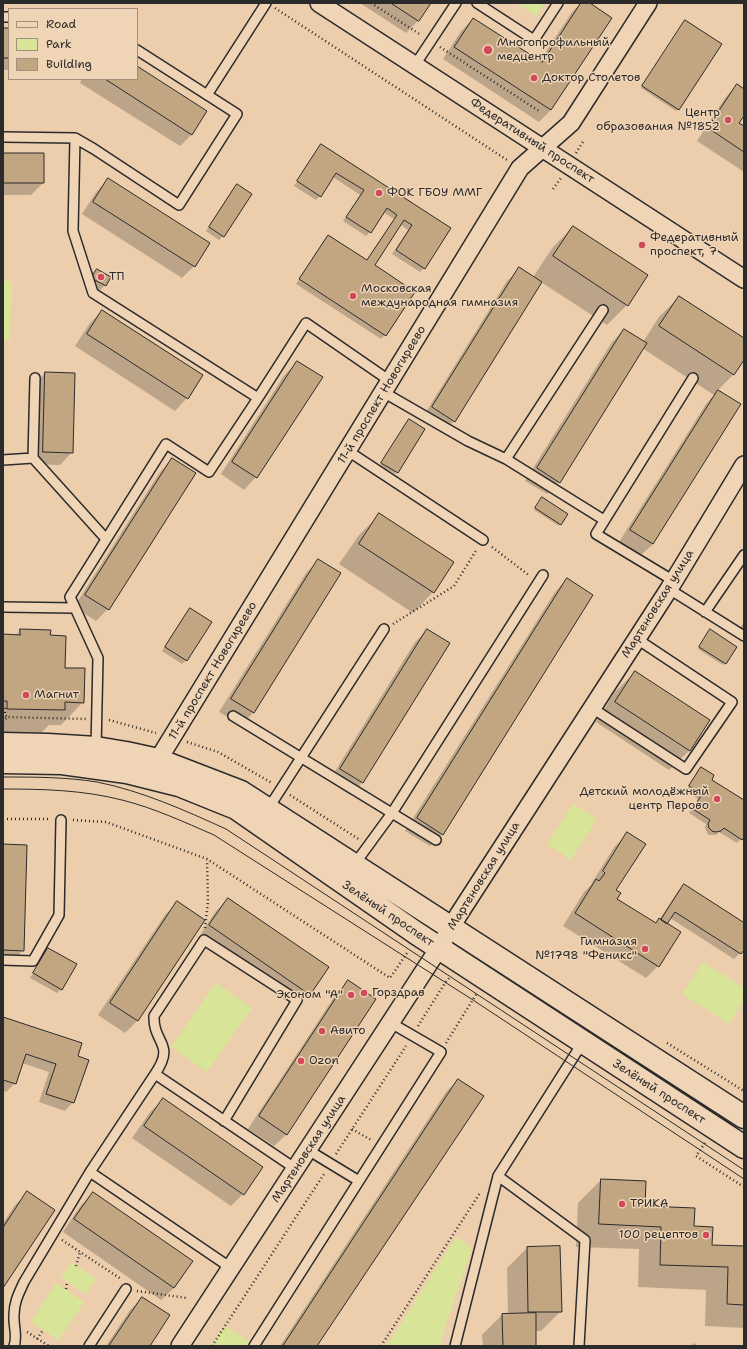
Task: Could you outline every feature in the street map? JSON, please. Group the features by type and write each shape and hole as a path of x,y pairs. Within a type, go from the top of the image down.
{"main road":[{"name":"Зелёный проспект","path":"3,744 96,748 158,760 241,792 744,1116"},
{"name":"Зелёный проспект","path":"3,762 62,763 127,772 179,785 236,808 485,979 744,1147"}],"street":[{"name":"Федеративный проспект","path":"319,3 744,279"},
{"name":"11-й проспект Новогиреево","path":"158,760 520,168 570,124 644,4"},
{"name":"Мартеновская улица","path":"180,1346 391,1024 451,927 637,639 744,465"}],"lane":[{"path":"415,65 456,3"},
{"path":"477,3 534,40 558,3"},
{"path":"207,95 270,5"},
{"path":"3,137 75,138 179,205 237,114 138,51"},
{"path":"75,138 73,231 93,293 258,398"},
{"path":"506,459 603,310"},
{"path":"96,748 98,658 70,596 166,444 209,472 306,323 387,386 468,441 506,459 604,520"},
{"path":"35,378 33,458 106,539"},
{"path":"693,378 596,534 671,585 705,612 744,636"},
{"path":"348,450 483,540"},
{"path":"3,460 33,458"},
{"path":"705,612 744,555"},
{"path":"354,865 392,813 541,578"},
{"path":"3,607 75,608"},
{"path":"268,809 384,629"},
{"path":"592,708 686,770 732,702 637,639"},
{"path":"233,716 436,840"},
{"path":"3,960 33,961 59,915 60,820"},
{"path":"14,1346 16,1340 14,1315 16,1299 24,1282 90,1172 162,1064 164,1057 164,1046 154,1025 154,1016 204,940 297,1000 224,1121"},
{"path":"254,1346 441,1052 391,1024"},
{"path":"454,1346 498,1176 583,1042"},
{"path":"155,1074 296,1169"},
{"path":"308,1150 359,1181"},
{"path":"90,1172 231,1268"},
{"path":"498,1176 585,1240 579,1346"},
{"path":"89,1346 126,1289"}],"path":[{"path":"371,3 539,111"},
{"path":"270,5 508,160"},
{"path":"384,629 454,586 483,540 541,578"},
{"path":"3,706 5,706 5,715 7,717"},
{"path":"3,819 106,822 207,859 390,978 407,952 404,951"},
{"path":"205,929 208,902 207,859"},
{"path":"212,1346 448,979 451,977"},
{"path":"441,1052 485,979"},
{"path":"352,1129 381,1146"},
{"path":"708,1139 696,1156 744,1188"},
{"path":"381,1346 493,1173 498,1176"},
{"path":"53,1234 122,1280 126,1285 126,1289 187,1298"},
{"path":"76,1266 80,1252"},
{"path":"66,1290 67,1282"},
{"path":"14,1324 49,1346"},
{"path":"37,1339 43,1330"}],"green space":[{"path":"517,3 544,3 536,16"},
{"path":"3,281 12,281 10,340 3,339"},
{"path":"573,804 597,819 571,860 547,844"},
{"path":"703,962 744,988 744,1000 729,1024 682,994"},
{"path":"216,983 252,1008 207,1072 171,1047"},
{"path":"456,1237 472,1248 439,1346 392,1346 388,1344"},
{"path":"71,1262 96,1279 86,1294 61,1278"},
{"path":"56,1283 84,1302 59,1340 31,1322"},
{"path":"225,1326 255,1345 212,1346"}],"building":[{"path":"391,3 431,3 419,21"},
{"path":"581,3 590,3 612,18 551,110 454,47 473,18 542,62"},
{"path":"685,20 722,44 679,110 642,86"},
{"path":"3,28 8,28 8,58 3,58"},
{"path":"138,67 207,111 192,135 107,80 138,80"},
{"name":"Центр образования №1852","path":"737,84 744,89 744,116 739,123 744,126 744,152 708,128"},
{"path":"321,144 451,228 425,269 396,250 412,225 404,220 375,265 415,292 386,336 299,279 328,235 367,260 397,215 387,208 371,233 346,217 364,190 336,173 321,197 297,181"},
{"path":"3,153 44,153 44,183 3,183"},
{"path":"108,178 210,243 195,267 93,202"},
{"path":"237,184 252,194 224,237 209,227"},
{"path":"573,226 648,275 628,306 553,256"},
{"path":"519,267 542,282 455,422 432,407"},
{"name":"ТП","path":"97,269 111,277 106,286 91,278"},
{"path":"679,296 744,338 744,360 734,375 659,326"},
{"path":"102,310 203,375 188,399 87,334"},
{"path":"624,329 647,343 560,483 537,468"},
{"path":"297,361 323,377 257,478 232,462"},
{"path":"45,372 75,373 73,453 43,452"},
{"path":"718,390 741,404 653,544 630,530"},
{"path":"409,419 425,429 398,473 381,463"},
{"path":"172,458 196,473 109,610 85,595"},
{"path":"542,497 568,514 561,525 535,508"},
{"path":"379,513 454,562 434,593 359,544"},
{"path":"318,559 341,573 254,713 231,699"},
{"path":"567,578 593,595 443,835 417,818"},
{"path":"190,608 212,622 187,661 165,647"},
{"path":"20,629 51,630 50,635 66,636 65,668 85,668 84,703 65,702 65,710 7,709 7,701 3,701 3,634 20,635"},
{"path":"427,629 450,643 363,783 340,769"},
{"path":"710,629 737,647 726,664 699,647"},
{"path":"635,671 710,720 690,751 615,702"},
{"path":"701,767 714,775 712,780 744,800 744,837 742,840 724,828 721,831 712,831 708,824 710,820 693,809 702,794 689,786"},
{"path":"627,832 646,844 616,890 621,893 617,899 656,923 659,918 681,932 659,967 575,913 596,879 599,881 605,873 603,871"},
{"path":"3,844 27,845 24,951 3,950"},
{"path":"684,884 743,922 744,921 744,950 741,954 675,912 667,924 661,920"},
{"path":"228,898 329,967 310,995 209,925"},
{"path":"177,901 205,920 138,1021 110,1003"},
{"path":"48,948 77,964 62,990 33,973"},
{"path":"348,980 376,999 287,1135 259,1116"},
{"path":"3,1017 82,1043 78,1056 89,1060 74,1103 46,1094 56,1064 26,1054 16,1084 3,1080"},
{"path":"458,1079 484,1096 317,1346 283,1346"},
{"path":"163,1098 263,1167 244,1195 144,1126"},
{"path":"601,1179 646,1181 645,1206 695,1208 694,1226 713,1227 712,1245 744,1246 744,1305 727,1304 728,1267 660,1265 661,1227 599,1224"},
{"path":"27,1191 55,1210 3,1288 3,1228"},
{"path":"93,1192 193,1261 174,1288 74,1219"},
{"path":"560,1246 562,1312 528,1312 527,1247"},
{"path":"142,1297 170,1315 150,1346 109,1346"},
{"path":"536,1313 536,1346 503,1346 502,1314"}],"tram line":[{"path":"3,777 38,777 97,782 147,796 226,829 744,1170"},
{"path":"3,789 63,791 107,797 134,803 157,811 214,835 473,1000 744,1179"}],"place":[{"name":"Многопрофильный медцентр","path":"488,50"},
{"name":"Доктор Столетов","path":"534,78"},
{"name":"Центр образования №1852","path":"728,120"},
{"name":"ФОК ГБОУ ММГ","path":"379,193"},
{"name":"Федеративный проспект, 7","path":"642,245"},
{"name":"ТП","path":"101,277"},
{"name":"Московская международная гимназия","path":"353,296"},
{"name":"Магнит","path":"26,695"},
{"name":"Детский молодёжный центр Перово","path":"717,799"},
{"name":"Гимназия №1798 \"Феникс\"","path":"645,949"},
{"name":"Горздрав","path":"364,993"},
{"name":"Эконом \"А\"","path":"351,995"},
{"name":"Авито","path":"322,1031"},
{"name":"Ozon","path":"301,1061"},
{"name":"ТРИКА","path":"622,1204"},
{"name":"100 рецептов","path":"706,1235"}]}
